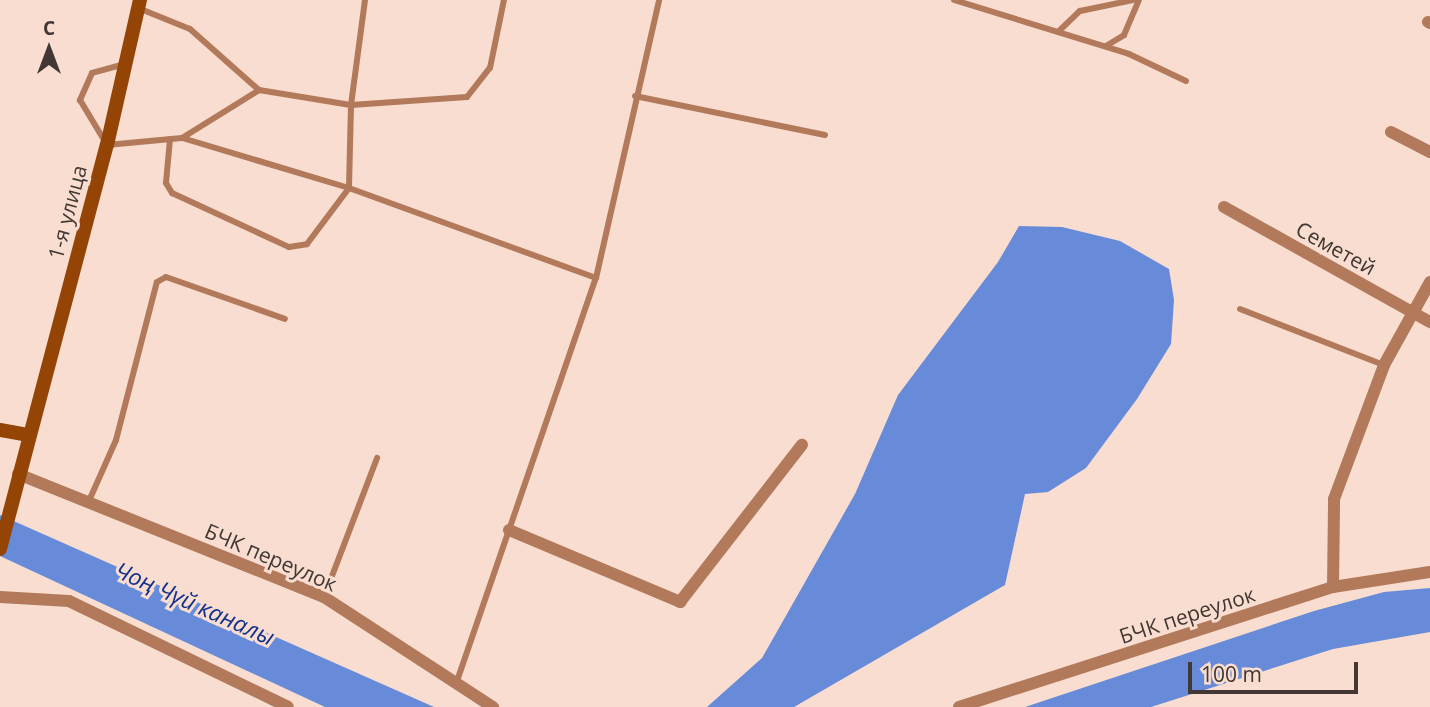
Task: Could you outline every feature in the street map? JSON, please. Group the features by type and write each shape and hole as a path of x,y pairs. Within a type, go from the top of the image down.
{"main road":[{"name":"1-я улица","path":"0,549 28,435 107,145 139,4"},
{"path":"0,430 28,435"}],"street":[{"path":"1391,132 1430,152"},
{"name":"Семетей","path":"1224,207 1430,322"},
{"path":"1333,586 1334,499 1384,365 1430,282"},
{"path":"509,530 680,602 802,445"},
{"name":"БЧК переулок","path":"18,474 324,597 457,681 493,707"},
{"name":"БЧК переулок","path":"959,707 1333,586 1430,572"},
{"path":"0,597 69,601 288,707"}],"lane":[{"path":"170,139 166,183 172,193 289,247 307,244 349,188 351,105 365,0"},
{"path":"139,4 190,29 258,90 351,105 467,97 490,68 504,0"},
{"path":"457,681 596,278 635,96 659,0"},
{"path":"954,0 1105,46 1186,81"},
{"path":"1059,31 1080,11 1133,0"},
{"path":"1105,46 1124,35 1139,0"},
{"path":"125,64 92,73 80,100 107,145 182,138 349,188 596,278"},
{"path":"182,138 258,90"},
{"path":"635,96 825,135"},
{"path":"88,503 116,440 157,282 166,277 285,318"},
{"path":"1240,309 1384,365"},
{"path":"324,597 377,457"}],"water":[{"path":"1019,226 1062,227 1120,241 1169,269 1174,300 1171,344 1137,399 1086,468 1048,492 1025,494 1005,585 794,707 707,707 762,658 855,494 898,395 998,262"},
{"name":"Чоң Чүй каналы","path":"0,515 434,707 325,707 0,556"},
{"path":"1430,588 1430,632 1333,649 1151,707 1025,707 1314,611 1384,592"}]}
